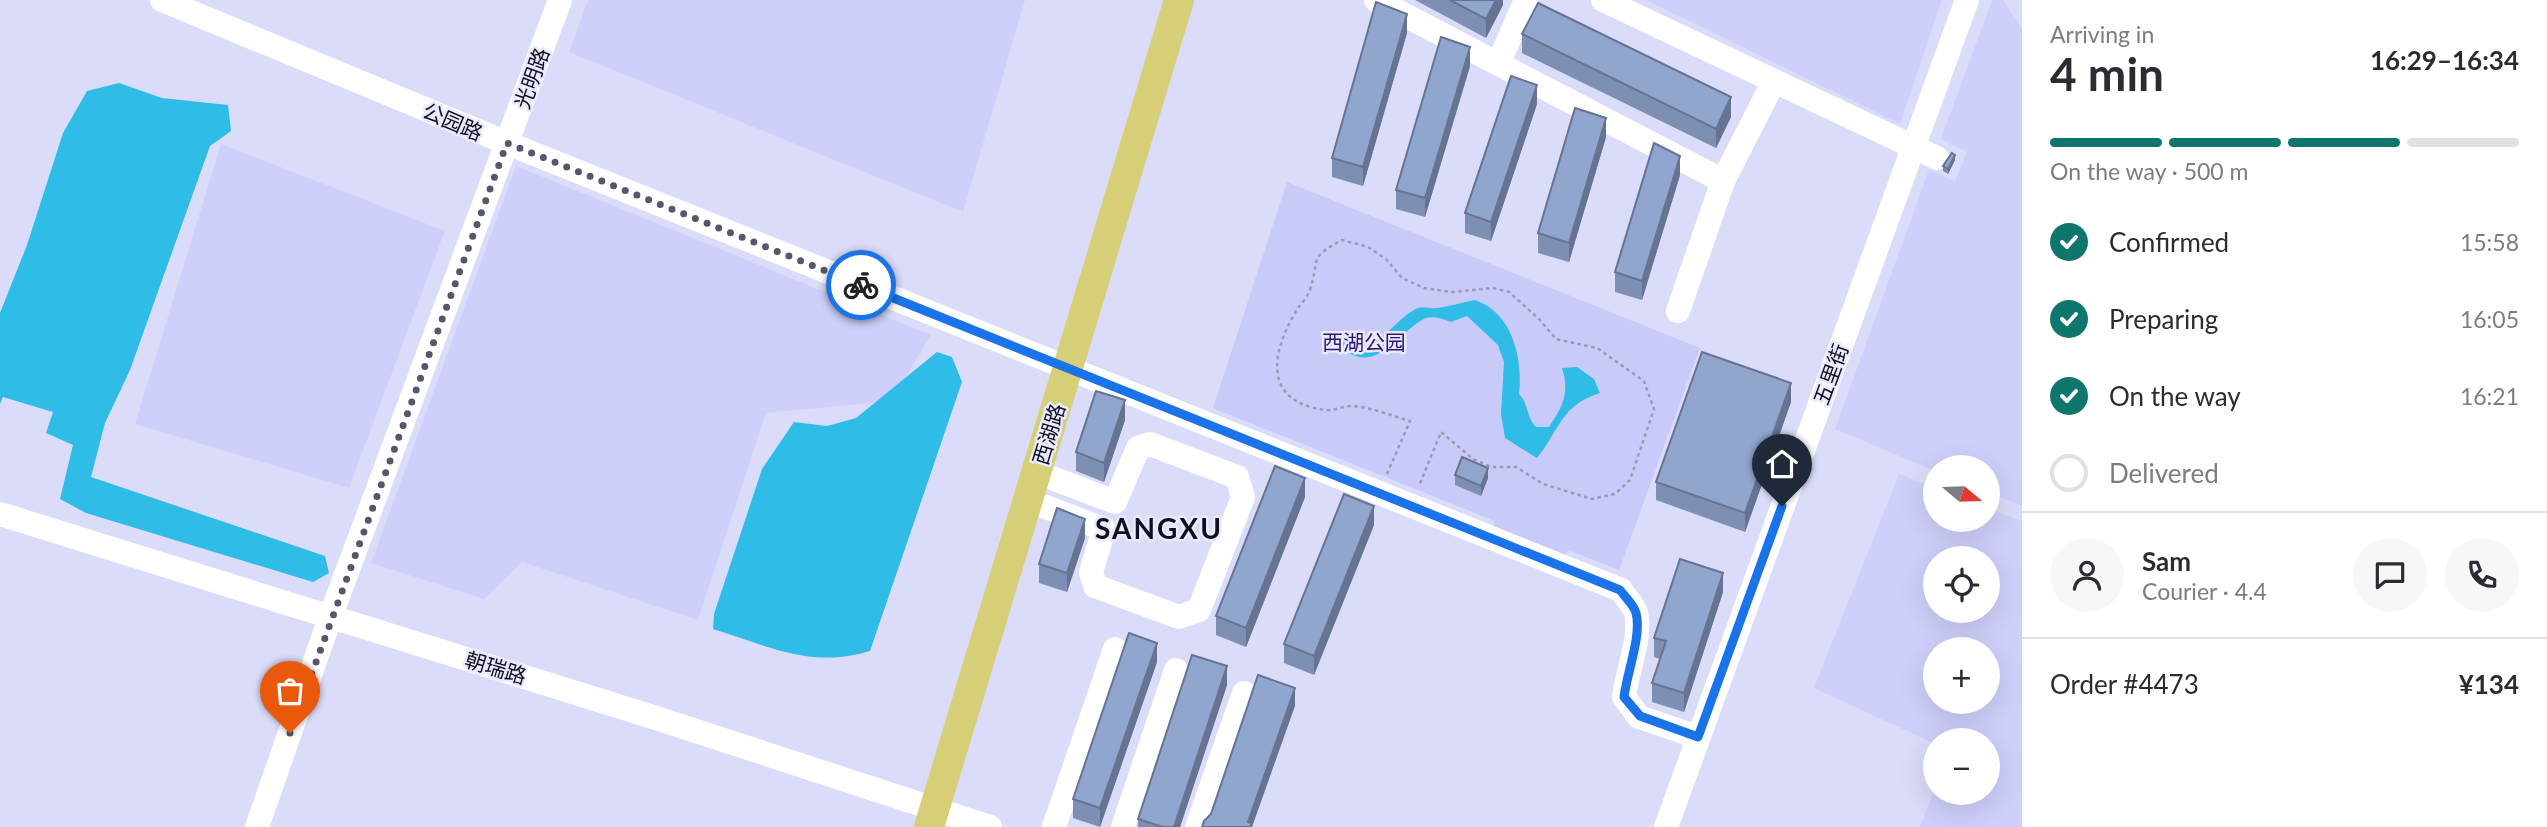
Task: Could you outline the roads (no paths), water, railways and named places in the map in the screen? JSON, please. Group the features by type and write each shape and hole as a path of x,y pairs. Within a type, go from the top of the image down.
{"main road":[{"name":"西湖路","path":"940,819 1075,371 1179,0"},
{"name":"西湖路","path":"940,819 1052,478 1075,371 1195,0"}],"street":[{"name":"公园路","path":"162,0 507,143 1620,590 1636,612 1638,638 1627,669 1624,697 1640,716 1698,737"},
{"name":"光明路","path":"257,827 331,615 560,0"},
{"path":"1376,0 1723,181"},
{"path":"1499,62 1526,0"},
{"path":"1604,0 1937,158"},
{"name":"五里街","path":"1665,827 1966,0"},
{"path":"1678,311 1723,181 1774,81"},
{"path":"1043,506 1104,529 1091,572 1096,586 1179,617 1199,610 1242,497 1237,477 1150,444 1138,448 1115,502 1052,478"},
{"name":"朝瑞路","path":"0,514 331,615 940,819 990,827"},
{"path":"1054,827 1115,649"},
{"path":"1123,827 1176,670"},
{"path":"1197,827 1244,693"}],"district":[{"name":"SANGXU","path":"1159,528"}],"park label":[{"name":"西湖公园","path":"1364,341"}]}
